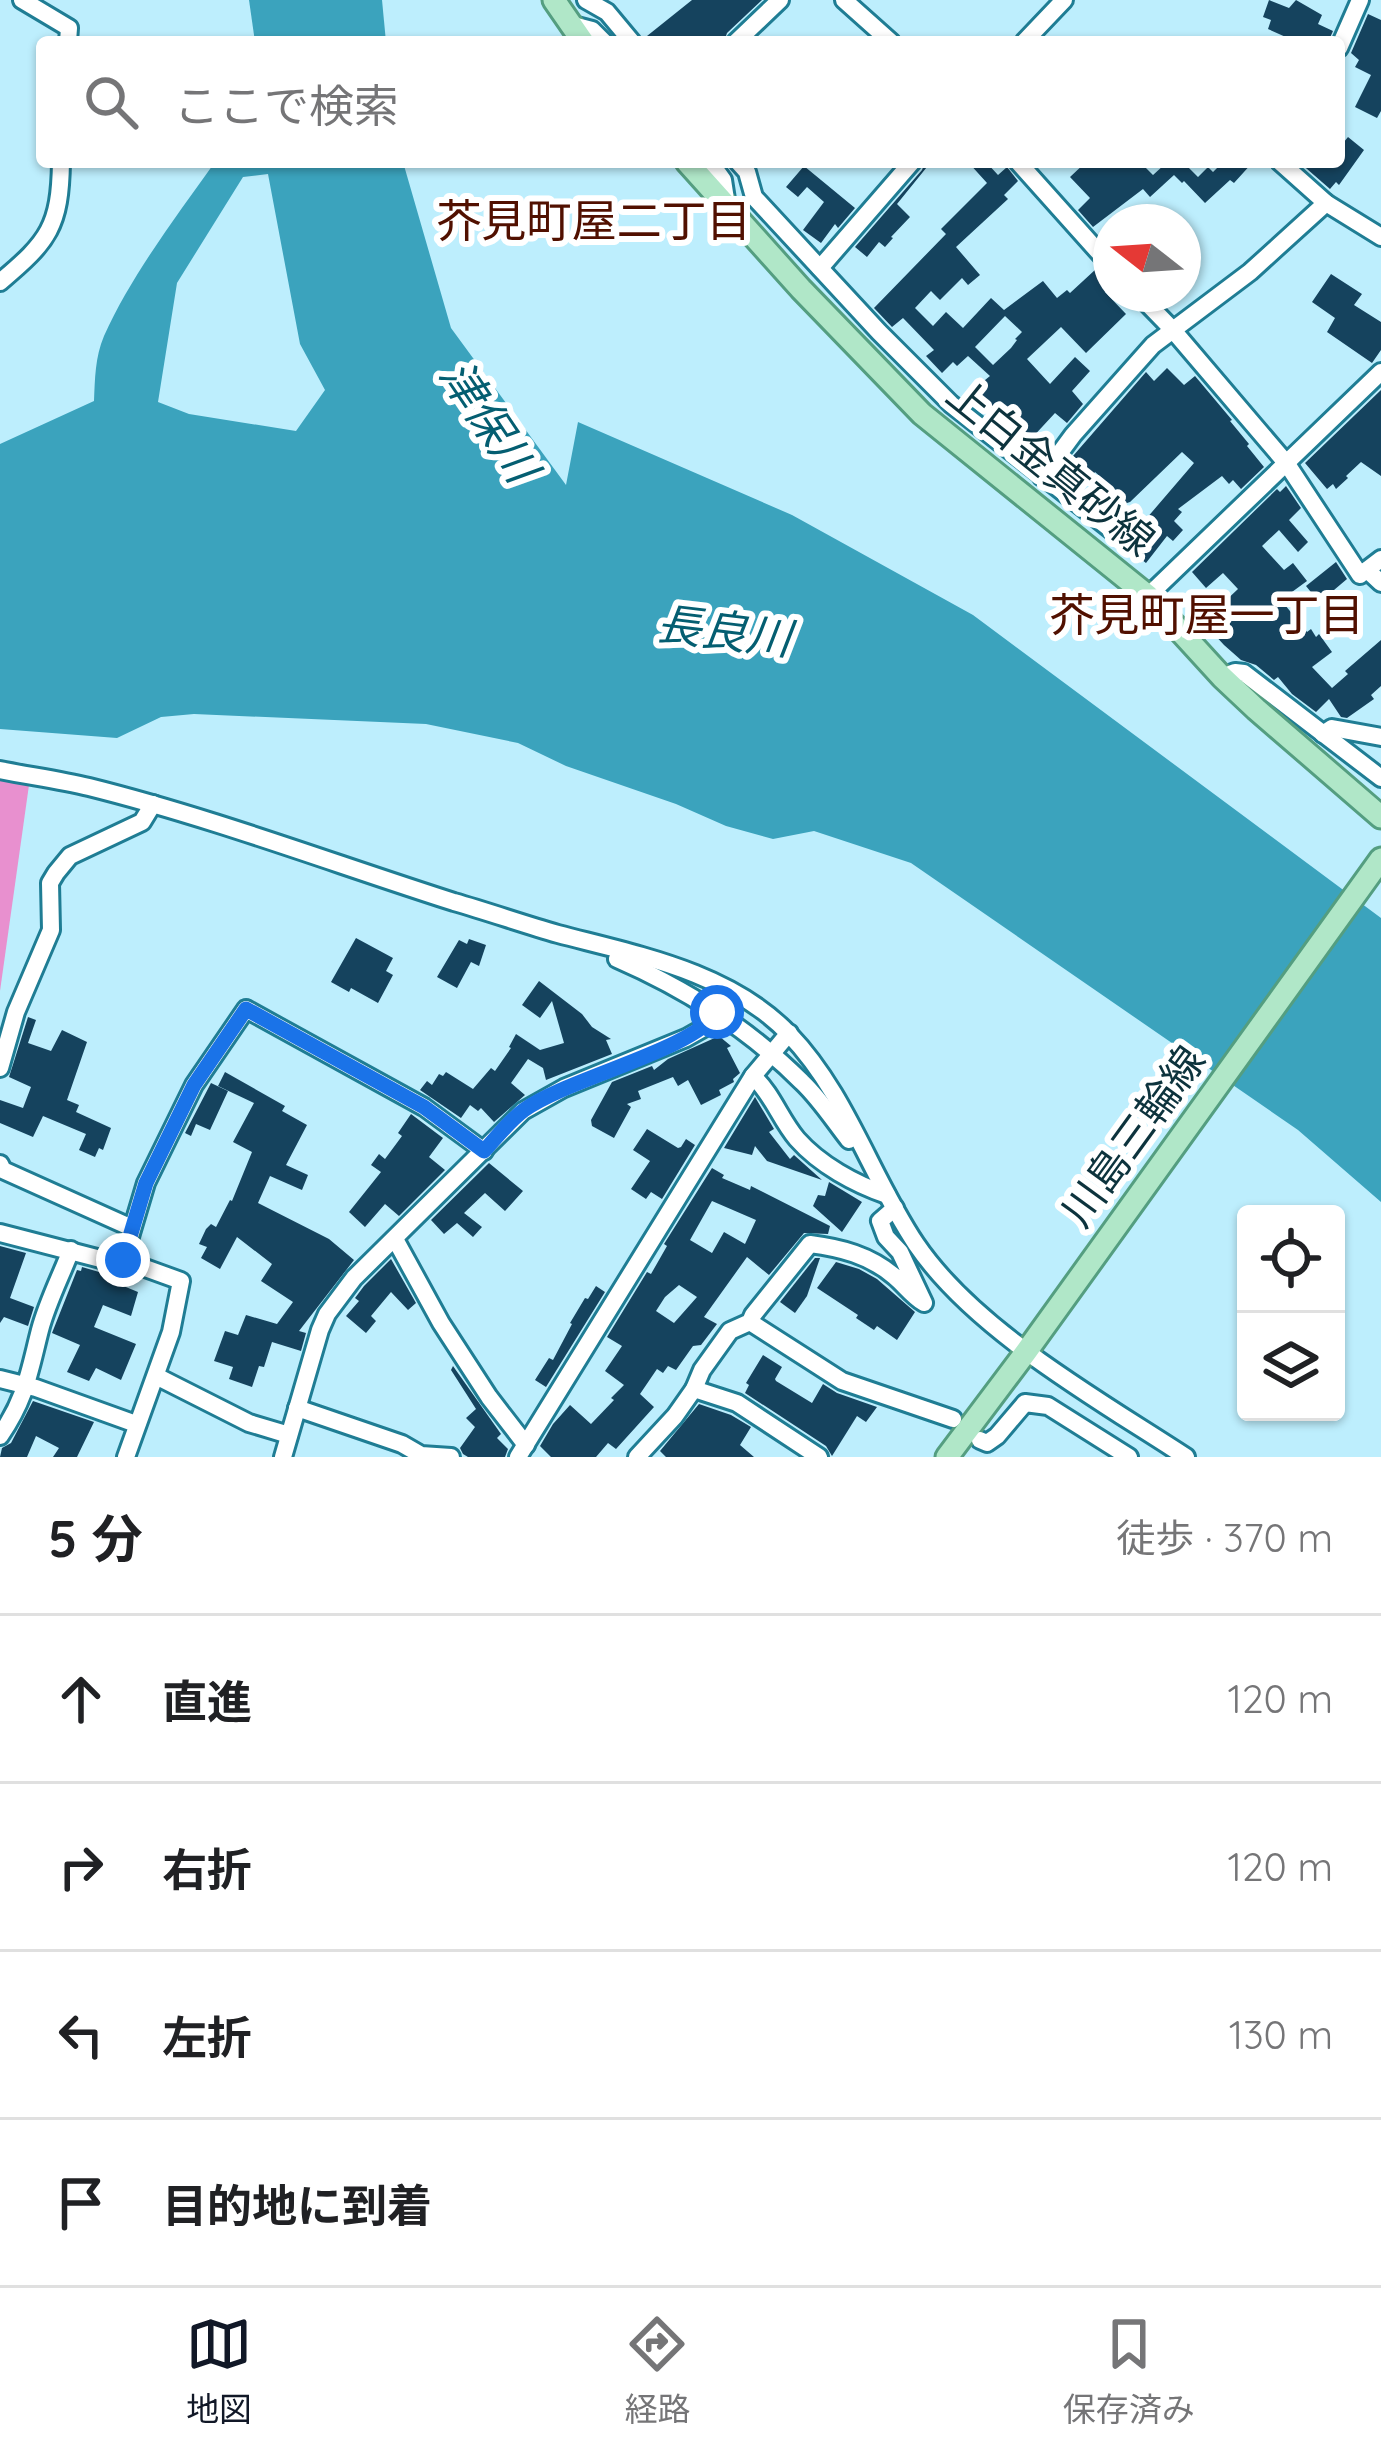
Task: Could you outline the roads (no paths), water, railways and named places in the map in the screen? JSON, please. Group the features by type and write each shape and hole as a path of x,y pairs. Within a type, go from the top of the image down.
{"main road":[{"path":"554,0 576,33"},
{"name":"上白金真砂線","path":"692,168 922,415 1148,596 1222,676 1381,817"},
{"name":"川島三輪線","path":"947,1457 1381,859"}],"street":[{"path":"22,0 69,28 68,36"},
{"path":"586,0 607,11 627,36"},
{"path":"742,36 780,0"},
{"path":"844,0 884,36"},
{"path":"1030,36 1064,0"},
{"path":"1344,36 1360,0"},
{"path":"0,282 8,264 44,242 57,217 61,168"},
{"path":"714,168 723,180 727,206"},
{"path":"743,168 754,197 936,390 1123,538"},
{"path":"820,268 907,168"},
{"path":"1023,168 1093,246"},
{"path":"1287,168 1326,203 1381,237"},
{"path":"1042,477 1106,396 1172,329 1250,272 1326,203"},
{"path":"1155,312 1287,464 1360,575 1376,571"},
{"path":"1148,596 1381,372"},
{"path":"1222,676 1244,673 1381,778"},
{"path":"1323,734 1332,728 1381,737"},
{"path":"0,770 153,804 545,930 676,966 734,993 789,1034 831,1090 916,1244 963,1298 1026,1352 1186,1457"},
{"path":"0,1068 16,1012 51,930 50,884 56,873 70,856 142,822 153,804"},
{"path":"545,930 672,983 770,1053 806,1085 888,1196"},
{"path":"123,1260 146,1183 194,1085 246,1009 424,1107 484,1151"},
{"path":"284,1457 327,1314 355,1278 523,1111 564,1088 686,1038 710,1025 717,1012"},
{"path":"395,1239 440,1322 522,1451 753,1076 789,1034"},
{"path":"753,1076 801,1144 856,1184 888,1196"},
{"path":"0,1164 3,1170 132,1228"},
{"path":"637,1457 675,1416 730,1331 750,1322 810,1244 867,1257 924,1303 880,1221 888,1196"},
{"path":"0,1233 116,1263 123,1260 181,1281 171,1332 126,1457"},
{"path":"0,1436 17,1411 34,1366 41,1327 71,1250"},
{"path":"750,1322 842,1381 953,1420"},
{"path":"155,1376 249,1424 289,1436"},
{"path":"0,1379 136,1424"},
{"path":"694,1389 737,1403 819,1457"},
{"path":"980,1440 987,1443 998,1436 1025,1403 1048,1406 1129,1457"},
{"path":"297,1408 421,1455 451,1457"}],"water":[{"path":"249,0 382,0 385,36 254,36"},
{"path":"211,168 405,168 451,328 566,485 578,422 792,515 973,615 1381,918 1381,1202 1298,1130 911,863 814,831 773,839 726,826 518,743 426,724 194,714 161,717 117,738 0,729 0,444 94,401 104,336 141,268","holes":["268,174 300,344 325,390 296,431 189,414 158,402 177,283 243,177"]}],"district":[{"name":"芥見町屋二丁目","path":"594,221"},
{"name":"芥見町屋一丁目","path":"1207,615"}],"water label":[{"name":"津保川","path":"489,421"},
{"name":"長良川","path":"724,631"}]}
